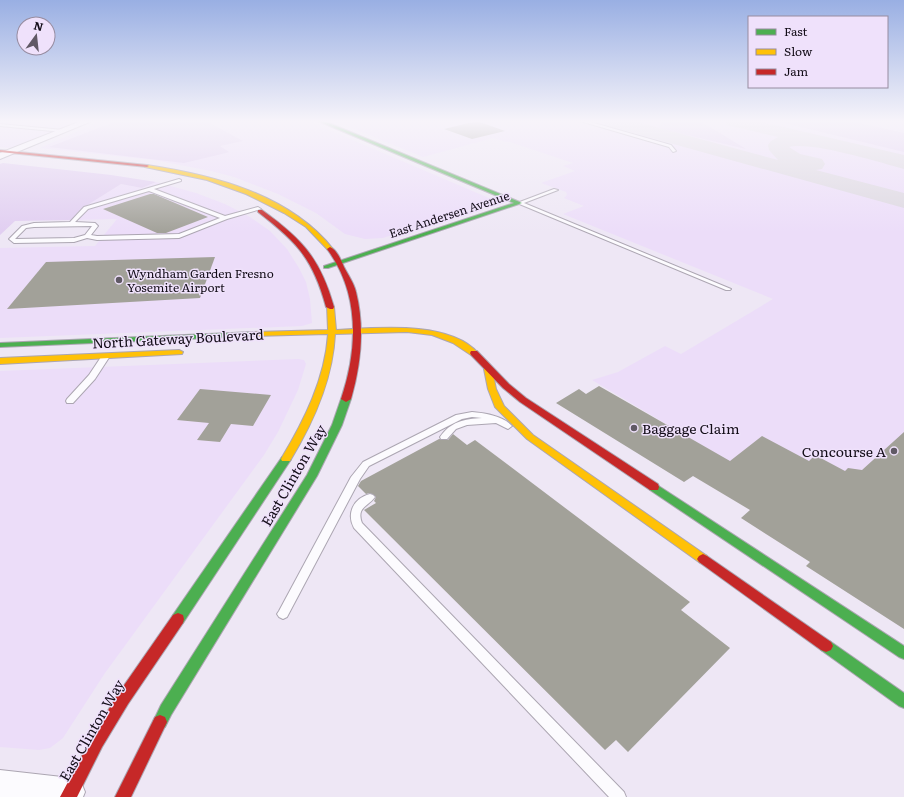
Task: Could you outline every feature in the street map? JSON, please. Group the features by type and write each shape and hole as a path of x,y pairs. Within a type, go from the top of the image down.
{"main road":[{"path":"11,158 127,171 176,179 221,193"},
{"name":"East Clinton Way","path":"71,158 166,169 208,178 250,193 294,215 323,240 333,251 340,263 355,298 358,331 358,353 352,385 336,429 326,449 302,492 166,710 123,797"},
{"name":"East Andersen Avenue","path":"410,158 519,203"},
{"path":"176,179 198,179 250,193"},
{"name":"East Andersen Avenue","path":"319,270 519,203"},
{"name":"East Clinton Way","path":"71,795 123,699 267,490 292,450 307,421 323,382 334,344 331,331 330,302 319,270 309,253 296,237 278,222 246,204"},
{"path":"323,240 337,243"},
{"path":"361,247 397,244"},
{"name":"North Gateway Boulevard","path":"0,345 331,331 407,330 433,333 456,341 474,353 506,386 523,400 904,653"},
{"path":"334,344 358,343"},
{"name":"North Gateway Boulevard","path":"0,361 187,352"},
{"path":"488,368 492,393 502,410 508,418 522,427 530,437 904,701"}],"street":[{"path":"0,784 71,795"}],"lane":[{"path":"72,224 86,208 149,189 176,179"},
{"path":"149,189 226,218"},
{"path":"519,203 556,190"},
{"path":"519,203 728,289"},
{"path":"87,236 95,226 93,224 34,225 24,227 12,239 14,241 74,240 87,236 97,238 178,236 226,218 258,210"},
{"path":"70,402 92,377 106,356"},
{"path":"283,614 356,477 366,464 459,416 479,414 501,421 513,430 530,437"},
{"path":"444,437 449,430 469,421 501,421"},
{"path":"370,498 357,507 354,514 358,525 619,797"}],"shaded area":[{"path":"137,158 395,158 496,201 383,238 365,239 345,234 316,213 278,194 234,177 154,160"},
{"path":"143,158 204,158 184,163"},
{"path":"559,158 904,158 904,565 592,380 618,372 665,346 681,354 773,299 563,214 584,206 564,198 567,195 566,192 541,183 575,171 563,166 573,163"},
{"path":"3,163 111,175 156,182 142,188 121,184 81,209 71,220 15,221 0,235 0,164"},
{"path":"156,182 196,193 225,204 250,217 270,231 287,249 306,282 310,299 312,323 302,326 0,338 0,248 95,246 117,219 71,220 81,209 121,184 142,188"},
{"path":"298,359 304,360 306,364 298,390 278,432 264,455 105,673 63,738 50,748 39,750 0,747 0,371"}],"building":[{"path":"154,194 208,217 166,233 157,233 103,209"},
{"name":"Wyndham Garden Fresno Yosemite Airport","path":"215,257 200,298 7,309 46,262"},
{"path":"599,386 730,461 762,436 809,461 815,455 845,471 848,468 862,470 904,432 904,629 806,566 810,562 741,518 750,510 693,476 684,482 556,403 579,389 586,394"},
{"path":"200,389 271,395 253,426 231,424 220,442 197,440 209,423 177,420"},
{"path":"453,434 467,445 475,440 690,602 681,610 730,648 628,752 616,740 605,750 364,510 376,503 374,501 376,497 370,493 366,494 358,486 361,481 439,439 448,440"}],"taxiway":[{"path":"748,158 904,201"},
{"path":"791,158 814,164"},
{"path":"888,158 904,162"}],"traffic: fast":[{"path":"410,158 519,203"},
{"path":"326,267 519,203"},
{"path":"0,345 254,334"},
{"path":"160,722 166,710 312,476 337,425 346,399"},
{"path":"178,619 286,459"},
{"path":"654,487 904,653"},
{"path":"826,646 904,701"}],"traffic: slow":[{"path":"147,166 168,169 208,179 228,185 267,201 286,211 308,226 330,249"},
{"path":"286,459 314,406 327,366 331,345 332,326 330,307"},
{"path":"254,334 407,330 433,333 456,341 474,353"},
{"path":"0,361 179,352"},
{"path":"488,369 492,389 500,407 530,437 703,559"}],"traffic: jam":[{"path":"70,158 147,166"},
{"path":"260,211 286,231 306,251 320,275 330,307"},
{"path":"330,249 335,255 352,291 358,332 353,377 346,399"},
{"path":"474,353 506,386 523,400 654,487"},
{"path":"703,559 826,646"},
{"path":"68,797 97,742 123,699 178,619"},
{"path":"123,797 160,722"}],"place":[{"name":"Wyndham Garden Fresno Yosemite Airport","path":"119,280"},
{"name":"Baggage Claim","path":"634,428"},
{"name":"Concourse A","path":"894,451"}]}
